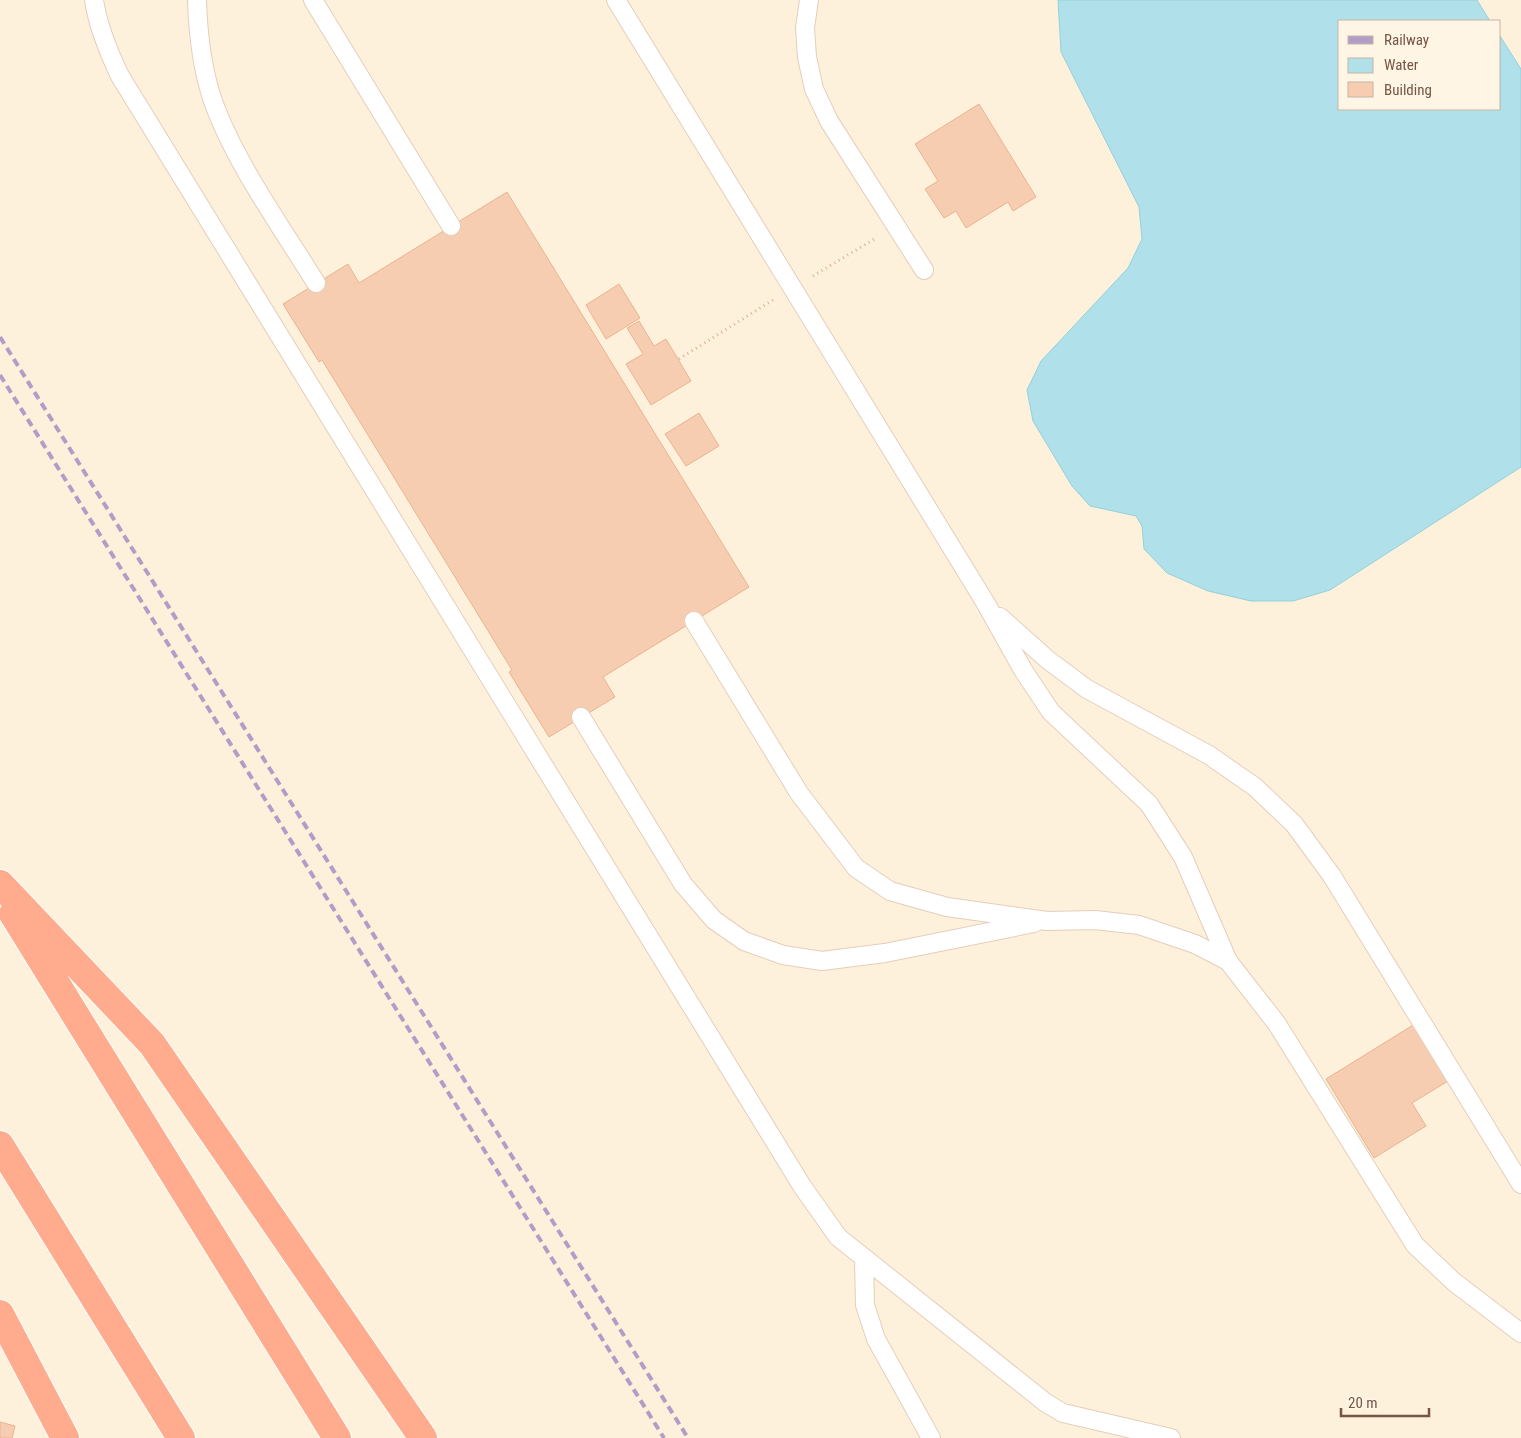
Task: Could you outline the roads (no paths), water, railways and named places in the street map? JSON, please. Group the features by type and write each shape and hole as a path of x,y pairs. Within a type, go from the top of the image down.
{"highway":[{"path":"0,884 152,1044 422,1438"},
{"path":"0,893 338,1438"},
{"path":"0,1145 181,1438"},
{"path":"0,1314 65,1438"}],"lane":[{"path":"94,0 97,19 120,76 802,1186 838,1237 1046,1403 1063,1413 1171,1438"},
{"path":"197,0 202,63 213,102 232,143 258,190 316,283"},
{"path":"313,0 451,226"},
{"path":"616,0 1051,712 1148,804 1183,857 1228,962 1277,1024 1415,1245 1454,1282 1521,1333"},
{"path":"809,0 805,28 807,58 814,89 829,121 924,270"},
{"path":"985,602 1040,654 1079,683 1210,755 1255,787 1294,824 1332,876 1521,1184"},
{"path":"694,621 799,793 856,868 890,891 947,907 1047,921 1094,920 1139,925 1195,944 1228,962"},
{"path":"581,717 683,884 714,920 744,941 783,955 822,961 885,953 1047,921"},
{"path":"864,1259 865,1305 876,1339 931,1438"}],"water":[{"path":"1058,0 1477,0 1489,20 1338,20 1338,110 1501,110 1501,38 1521,69 1521,467 1330,590 1293,601 1251,601 1208,591 1167,573 1144,549 1142,526 1136,516 1090,506 1072,486 1033,421 1027,390 1041,361 1128,268 1142,239 1139,207 1061,52"}],"railway":[{"path":"0,337 688,1438"},
{"path":"0,375 664,1438"}]}
